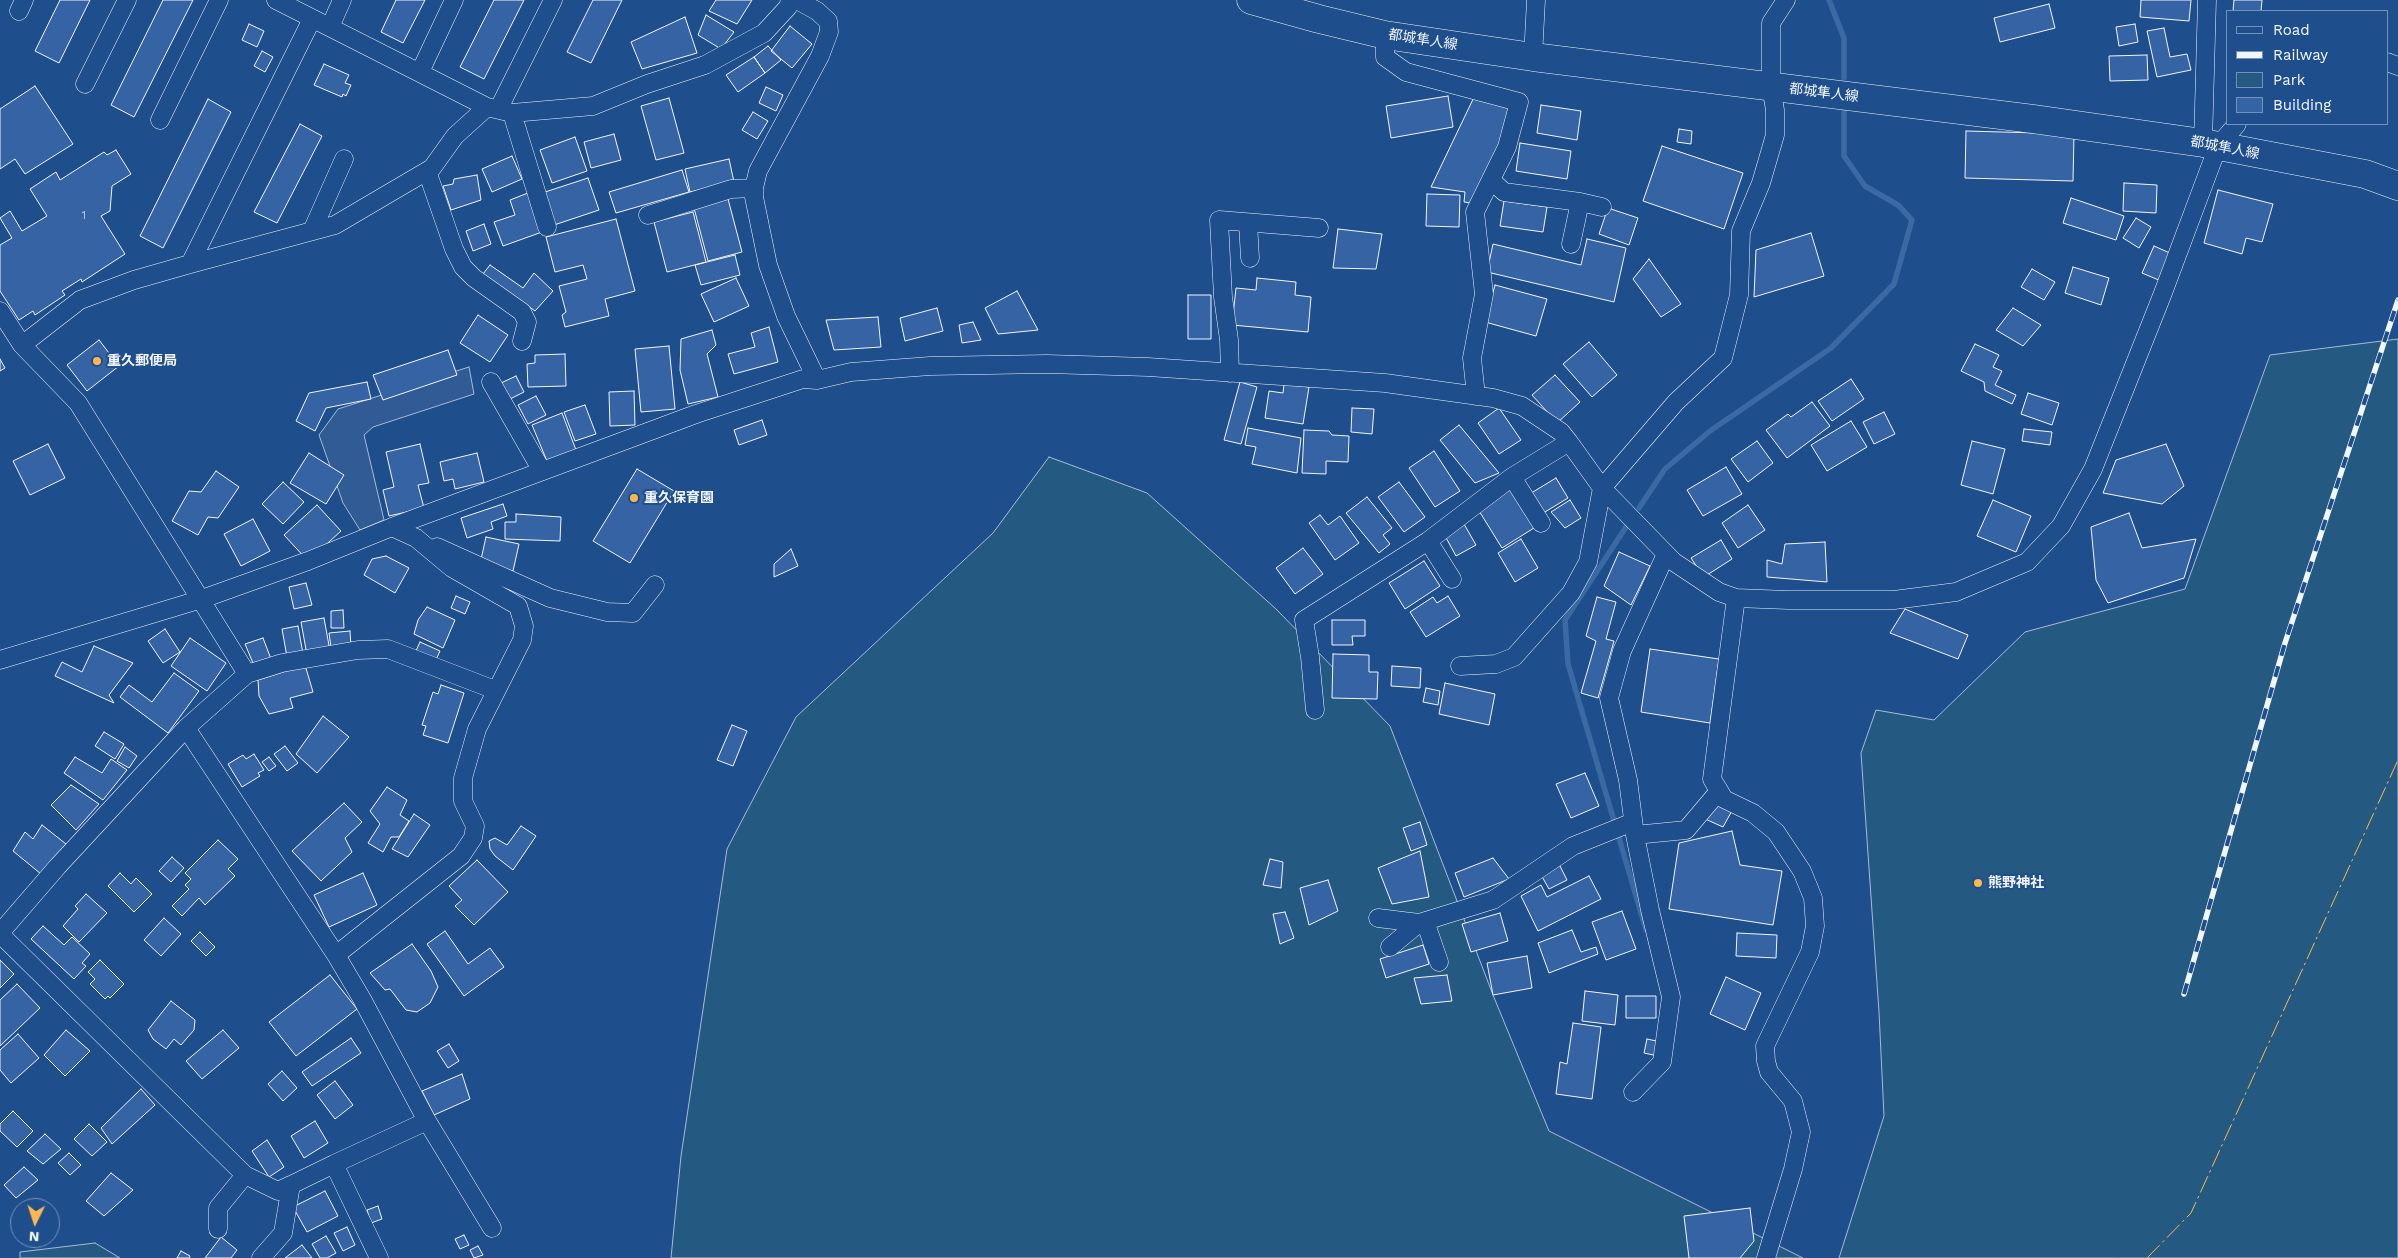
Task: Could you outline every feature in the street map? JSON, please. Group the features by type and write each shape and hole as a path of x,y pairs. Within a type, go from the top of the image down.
{"main road":[{"name":"都城隼人線","path":"1251,0 1319,20 1385,35 1533,57 2211,144 2365,174 2398,186"}],"street":[{"path":"85,84 127,0"},
{"path":"160,120 219,0"},
{"path":"276,0 499,109 593,106 647,84 705,65 764,33 788,7 790,0"},
{"path":"330,27 342,0"},
{"path":"420,72 454,0"},
{"path":"22,345 80,300 134,280 335,225 432,168 455,136 499,109 553,0"},
{"path":"796,0 817,11 828,21 829,32 820,56 758,172 754,188 768,265 786,316 817,380"},
{"path":"1533,57 1536,0"},
{"path":"1460,666 1496,664 1514,658 1571,593 1588,562 1602,488 1676,402 1723,358 1738,295 1740,231 1761,183 1775,135 1775,110 1771,87 1772,23 1786,0"},
{"path":"0,660 202,598 308,562 392,527 696,414 802,380 817,380 861,371 930,366 1047,364 1230,373 1384,384 1493,398 1522,406 1560,432 1602,488 1666,554 1694,577 1736,598 1894,600 1956,592 2027,562 2061,526 2093,469 2163,293 2211,144 2207,0"},
{"path":"190,264 312,19"},
{"path":"1385,35 1385,57 1406,72 1519,102 1507,147 1475,212 1484,294 1472,358 1476,396"},
{"path":"499,109 547,226"},
{"path":"2211,144 2236,125"},
{"path":"312,230 344,159"},
{"path":"427,171 454,249 463,267 474,278 522,312 527,322 522,341"},
{"path":"1491,180 1504,192 1580,202 1602,207"},
{"path":"648,215 731,189 754,188"},
{"path":"1571,244 1580,202"},
{"path":"1230,373 1229,340 1223,297 1219,220 1319,228"},
{"path":"1248,223 1250,258"},
{"path":"0,311 22,345 78,402 202,598 247,674"},
{"path":"491,382 542,471"},
{"path":"1314,710 1310,657 1304,620 1428,541 1512,478 1569,442"},
{"path":"1512,478 1541,523"},
{"path":"392,527 550,598 606,612 633,613 655,585"},
{"path":"336,955 461,856 473,838 475,826 463,801 463,778 477,729 495,690 522,640 524,626 518,606 452,568 416,538"},
{"path":"1428,541 1452,578"},
{"path":"1633,1092 1662,1062 1671,997 1625,829 1628,780 1609,698 1622,651 1666,554"},
{"path":"1736,598 1712,780 1724,800 1753,814 1776,832 1802,870 1813,898 1815,926 1810,952 1765,1046 1769,1072 1793,1101 1801,1132 1793,1169 1766,1258"},
{"path":"427,1121 278,1191 245,1175 0,933 58,866 186,728 247,674 282,663 358,650 388,649 495,690"},
{"path":"186,728 336,955 362,999 427,1121 492,1228"},
{"path":"1390,947 1422,922 1494,900 1573,846 1625,829 1686,830 1719,791"},
{"path":"1378,918 1422,922"},
{"path":"1422,922 1439,962"},
{"path":"334,1164 379,1258"},
{"path":"218,1229 218,1208 245,1175"},
{"path":"261,1258 283,1234 291,1185"}],"green space":[{"path":"2398,339 2398,1258 1839,1258 1884,1116 1879,1012 1861,753 1876,710 1934,720 2025,632 2185,589 2270,355"},
{"path":"1049,457 1147,493 1276,609 1390,726 1493,995 1549,1131 1803,1258 671,1258 681,1156 727,849 796,717 993,533"},
{"path":"95,1243 120,1258 20,1258 20,1252"}],"shaded area":[{"path":"469,367 474,394 373,427 364,435 384,520 360,530 343,503 319,435 338,409"}],"building":[{"path":"60,0 90,0 59,63 35,51"},
{"path":"163,0 193,0 134,117 111,105"},
{"path":"396,0 425,0 403,43 381,32"},
{"path":"494,0 524,0 484,79 460,67"},
{"path":"593,0 622,0 591,63 567,52"},
{"path":"716,0 752,0 737,24 709,11"},
{"path":"2141,0 2191,0 2189,21 2140,17"},
{"path":"2234,0 2262,0 2261,10 2233,10"},
{"path":"2049,4 2055,28 2000,42 1994,18"},
{"path":"706,15 734,32 721,49 698,35"},
{"path":"685,17 697,53 642,69 631,42"},
{"path":"249,24 264,31 257,47 242,40"},
{"path":"2135,24 2138,42 2119,46 2116,27"},
{"path":"790,26 812,44 792,68 771,51"},
{"path":"2164,28 2170,57 2187,54 2191,70 2157,77 2147,31"},
{"path":"768,46 781,60 765,73 754,57"},
{"path":"262,51 273,57 265,72 254,66"},
{"path":"2147,55 2148,80 2110,81 2109,56"},
{"path":"754,57 765,73 738,92 726,75"},
{"path":"324,64 349,75 345,83 351,85 346,96 343,94 342,97 314,85"},
{"path":"35,86 73,144 25,174 15,159 0,169 0,109"},
{"path":"766,87 783,95 776,111 759,103"},
{"path":"1476,93 1515,111 1471,203 1464,202 1465,192 1431,187"},
{"path":"1448,96 1453,127 1391,138 1386,106"},
{"path":"669,98 684,153 656,160 641,106"},
{"path":"208,99 231,112 163,248 140,236"},
{"path":"1541,105 1581,111 1577,140 1537,133"},
{"path":"753,112 768,121 757,139 742,130"},
{"path":"300,124 322,136 277,223 254,212"},
{"path":"1679,129 1692,131 1691,144 1677,142"},
{"path":"1966,131 2074,134 2073,181 1965,178"},
{"path":"614,134 621,160 591,168 584,142"},
{"path":"575,137 587,171 552,183 540,150"},
{"path":"1520,143 1571,151 1567,179 1516,171"},
{"path":"1662,146 1743,173 1724,229 1643,201"},
{"path":"116,150 131,174 112,186 110,211 101,216 125,254 82,282 81,279 62,291 65,295 35,315 33,311 19,320 0,291 0,245 12,238 0,218 10,211 22,231 47,216 30,189 56,172 60,180 104,152 107,155"},
{"path":"512,156 522,179 492,192 482,169"},
{"path":"729,159 734,182 690,192 685,169"},
{"path":"682,170 689,192 616,213 609,192"},
{"path":"477,175 481,200 451,210 443,186 453,184 454,179"},
{"path":"588,178 599,210 551,226 539,194"},
{"path":"2124,183 2157,185 2156,213 2123,211"},
{"path":"2218,190 2273,204 2262,242 2246,238 2242,254 2204,243"},
{"path":"528,193 542,232 503,246 494,222 515,215 510,200"},
{"path":"1427,194 1460,195 1459,227 1426,226"},
{"path":"2071,198 2124,216 2116,240 2063,223"},
{"path":"728,199 742,252 708,261 694,208"},
{"path":"1504,201 1547,207 1543,232 1500,226"},
{"path":"1608,208 1638,218 1629,245 1599,234"},
{"path":"693,212 706,262 667,272 654,222"},
{"path":"2136,218 2151,227 2139,248 2123,238"},
{"path":"616,219 635,291 605,299 609,316 565,327 562,315 566,312 559,286 587,279 583,265 555,272 546,237"},
{"path":"484,224 491,244 473,251 466,231"},
{"path":"1338,229 1382,234 1376,269 1333,268"},
{"path":"1811,233 1824,276 1754,297 1756,250"},
{"path":"1587,239 1626,248 1614,302 1487,272 1493,244 1581,265"},
{"path":"2154,246 2172,254 2161,281 2142,273"},
{"path":"735,255 740,275 701,285 695,265"},
{"path":"1649,259 1681,304 1661,317 1633,279"},
{"path":"490,265 523,288 534,273 553,291 535,311 483,274"},
{"path":"2073,267 2109,278 2101,305 2065,293"},
{"path":"2032,269 2055,282 2044,300 2021,287"},
{"path":"736,278 749,306 714,322 701,294"},
{"path":"1257,278 1296,282 1295,295 1311,297 1308,332 1232,325 1236,288 1256,290"},
{"path":"1495,285 1547,299 1536,336 1485,322"},
{"path":"1017,291 1038,330 998,334 985,308"},
{"path":"1188,295 1211,295 1211,339 1188,339"},
{"path":"937,308 943,331 905,341 900,318"},
{"path":"2013,308 2041,325 2023,346 1996,330"},
{"path":"478,315 508,335 490,362 460,343"},
{"path":"878,317 881,347 834,350 826,320"},
{"path":"973,322 981,340 962,343 959,325"},
{"path":"769,327 778,362 734,374 728,354 755,347 751,333"},
{"path":"712,330 716,345 707,354 718,397 688,404 680,370 681,339"},
{"path":"99,340 119,366 87,391 67,365"},
{"path":"1589,342 1617,375 1592,397 1563,364"},
{"path":"1975,344 1999,355 1993,367 2002,371 1995,385 2016,395 2012,404 1985,391 1984,382 1961,371"},
{"path":"669,346 675,409 641,412 635,349"},
{"path":"448,350 457,375 383,400 373,375"},
{"path":"565,354 566,386 528,387 527,364 535,363 535,355"},
{"path":"0,359 5,368 0,371"},
{"path":"1555,375 1580,402 1557,423 1532,395"},
{"path":"516,376 524,392 510,399 501,383"},
{"path":"1851,379 1864,399 1832,421 1818,401"},
{"path":"367,382 371,399 326,408 315,431 296,421 309,393"},
{"path":"1240,382 1257,387 1241,444 1224,440"},
{"path":"1284,384 1309,387 1303,424 1265,418 1269,391 1283,393"},
{"path":"634,391 635,425 610,426 609,392"},
{"path":"2028,393 2059,403 2052,425 2021,414"},
{"path":"536,396 546,415 528,424 518,405"},
{"path":"1812,402 1830,426 1787,458 1766,430 1788,414 1791,417"},
{"path":"585,405 596,434 575,441 564,412"},
{"path":"1352,408 1374,409 1372,434 1351,432"},
{"path":"1499,408 1521,440 1499,454 1478,423"},
{"path":"1884,412 1895,434 1874,444 1863,422"},
{"path":"562,413 576,450 547,461 532,425"},
{"path":"762,420 767,435 739,445 734,430"},
{"path":"1851,421 1867,447 1827,471 1811,445"},
{"path":"1459,425 1499,473 1475,483 1440,440"},
{"path":"1248,428 1301,438 1297,473 1252,464 1256,447 1245,445"},
{"path":"2024,429 2052,432 2050,445 2022,441"},
{"path":"1304,430 1329,431 1332,435 1349,436 1348,462 1326,461 1326,474 1302,473"},
{"path":"1757,441 1773,463 1748,482 1731,459"},
{"path":"1972,441 2005,449 1993,494 1961,485"},
{"path":"48,444 65,478 30,495 13,461"},
{"path":"420,444 429,483 418,485 424,508 389,516 383,490 394,487 386,452"},
{"path":"2166,444 2184,486 2162,504 2103,493 2116,460"},
{"path":"1434,451 1460,491 1435,507 1409,468"},
{"path":"309,453 344,475 326,504 290,483"},
{"path":"477,453 484,482 455,489 453,479 444,481 440,462"},
{"path":"1726,467 1742,494 1703,516 1687,490"},
{"path":"637,469 674,491 630,563 593,541"},
{"path":"216,471 239,487 218,518 208,517 198,535 172,521 189,491 201,492"},
{"path":"1556,478 1568,498 1540,515 1528,495"},
{"path":"283,482 304,502 283,524 262,504"},
{"path":"1399,482 1425,517 1404,532 1378,497"},
{"path":"1509,487 1534,528 1502,548 1476,506"},
{"path":"1367,497 1392,528 1383,535 1390,544 1379,553 1346,513"},
{"path":"1570,500 1581,518 1565,528 1551,512"},
{"path":"1993,500 2031,516 2016,552 1977,536"},
{"path":"503,504 507,516 491,522 493,529 467,538 461,518"},
{"path":"317,505 341,531 308,561 284,535"},
{"path":"1748,505 1765,530 1738,548 1722,523"},
{"path":"2129,513 2142,548 2196,539 2184,578 2108,603 2096,580 2091,527"},
{"path":"516,514 561,517 560,541 505,539 505,522 516,522"},
{"path":"1320,515 1328,525 1340,516 1359,543 1335,560 1309,523"},
{"path":"253,519 270,551 241,566 224,534"},
{"path":"1464,524 1476,545 1456,556 1444,534"},
{"path":"486,537 519,544 513,571 480,564"},
{"path":"1521,539 1538,568 1515,582 1498,553"},
{"path":"1721,540 1732,559 1707,575 1697,567 1691,558"},
{"path":"1825,542 1827,582 1767,577 1767,560 1782,564 1785,544"},
{"path":"1303,548 1323,574 1295,594 1276,568"},
{"path":"791,549 798,566 774,577 774,564"},
{"path":"1619,552 1650,566 1631,605 1604,586"},
{"path":"386,556 409,568 395,593 364,575 372,559"},
{"path":"1424,561 1440,586 1405,609 1389,583"},
{"path":"306,583 312,605 294,609 289,587"},
{"path":"456,596 470,602 465,614 451,608"},
{"path":"1448,596 1460,616 1426,637 1410,612 1433,597 1437,603"},
{"path":"1597,597 1616,602 1606,639 1614,641 1598,698 1581,693 1596,641 1586,636"},
{"path":"427,607 455,620 443,648 414,634 418,620"},
{"path":"1905,609 1968,635 1958,659 1890,633"},
{"path":"343,610 344,628 331,628 331,611"},
{"path":"324,618 330,651 307,655 301,622"},
{"path":"1332,620 1365,620 1365,636 1352,636 1353,645 1332,645"},
{"path":"298,626 303,654 287,657 282,629"},
{"path":"165,629 180,652 163,663 148,641"},
{"path":"350,631 351,646 331,647 329,633"},
{"path":"190,638 226,663 207,691 171,666"},
{"path":"263,638 271,659 253,663 245,644"},
{"path":"420,642 440,651 435,662 415,653"},
{"path":"94,646 133,663 109,695 114,703 55,676 62,662 82,672"},
{"path":"1650,649 1719,659 1710,723 1641,712"},
{"path":"1333,654 1369,655 1369,672 1378,672 1377,699 1332,698"},
{"path":"305,665 313,692 290,698 293,708 269,714 259,696 258,680"},
{"path":"1392,666 1421,668 1420,688 1391,686"},
{"path":"174,673 199,691 168,733 120,697 129,685 152,702"},
{"path":"1445,683 1495,694 1489,725 1439,714"},
{"path":"441,685 464,693 448,743 423,735 426,726 422,725 433,692 438,694"},
{"path":"1426,688 1440,691 1438,705 1423,702"},
{"path":"323,716 349,737 317,773 296,754"},
{"path":"732,725 747,731 733,766 717,760"},
{"path":"104,732 124,744 115,759 95,746"},
{"path":"285,746 298,763 287,771 274,754"},
{"path":"125,747 137,756 129,768 117,761"},
{"path":"254,754 264,770 258,773 260,776 242,787 228,764 243,755 246,759"},
{"path":"75,757 102,773 111,759 127,770 103,800 64,773"},
{"path":"269,757 276,766 269,771 262,762"},
{"path":"1585,773 1599,806 1571,818 1556,784"},
{"path":"71,785 99,804 76,830 51,805"},
{"path":"387,787 407,800 400,815 409,821 399,837 391,837 383,852 368,843 380,824 370,811"},
{"path":"1715,801 1733,809 1723,827 1703,818"},
{"path":"344,803 362,822 345,838 352,852 321,881 292,851"},
{"path":"414,814 430,825 408,857 392,849"},
{"path":"1420,822 1427,845 1411,851 1403,828"},
{"path":"42,825 66,844 41,874 13,851 25,832 33,839"},
{"path":"521,826 536,836 513,870 495,856 490,849 489,841 495,838 507,845"},
{"path":"1732,831 1740,865 1782,871 1773,925 1669,909 1679,843"},
{"path":"218,840 238,859 228,869 235,876 205,905 199,898 182,916 172,906 189,889 185,885 191,879 185,873"},
{"path":"1420,851 1429,897 1392,904 1378,868"},
{"path":"172,857 184,868 171,882 159,871"},
{"path":"1493,858 1509,879 1464,897 1455,873"},
{"path":"1270,859 1283,862 1281,888 1263,885"},
{"path":"477,860 508,892 474,925 455,906 462,900 449,886"},
{"path":"1559,864 1567,880 1549,889 1540,873"},
{"path":"120,873 131,884 136,878 152,894 134,912 108,886"},
{"path":"363,873 377,905 329,927 314,895"},
{"path":"1589,876 1601,899 1538,931 1521,896 1541,885 1547,897"},
{"path":"1328,880 1338,911 1309,925 1300,888"},
{"path":"86,894 107,913 79,942 63,926 78,909 75,906"},
{"path":"1622,911 1636,949 1606,960 1592,922"},
{"path":"1285,912 1294,938 1280,944 1273,914"},
{"path":"1500,913 1508,941 1471,952 1462,924"},
{"path":"164,918 181,934 161,956 144,940"},
{"path":"43,926 64,945 72,937 90,954 82,963 86,966 74,979 31,939"},
{"path":"1572,930 1581,952 1596,947 1598,954 1549,973 1538,943"},
{"path":"445,931 468,964 490,948 504,967 464,996 427,944"},
{"path":"200,932 215,947 206,956 191,941"},
{"path":"1737,933 1777,935 1776,958 1736,956"},
{"path":"412,944 431,971 438,987 430,1003 417,1012 406,1010 390,989 385,990 370,973"},
{"path":"1423,945 1429,964 1386,978 1380,959"},
{"path":"1527,956 1532,988 1493,995 1487,963"},
{"path":"0,960 14,974 0,988"},
{"path":"100,960 124,984 110,998 108,996 105,999 90,984 95,979 88,972"},
{"path":"330,975 357,1009 296,1056 269,1022"},
{"path":"1447,975 1452,1001 1421,1004 1414,978"},
{"path":"1726,977 1761,993 1745,1030 1710,1014"},
{"path":"17,984 40,1008 0,1046 0,1000"},
{"path":"1585,991 1618,995 1615,1025 1582,1021"},
{"path":"1626,996 1656,996 1656,1018 1626,1018"},
{"path":"171,1001 195,1020 194,1030 181,1045 174,1039 166,1049 153,1039 148,1030"},
{"path":"1573,1023 1601,1027 1592,1099 1556,1094 1560,1062 1567,1064"},
{"path":"66,1030 90,1051 65,1076 44,1055"},
{"path":"223,1030 239,1048 202,1079 186,1061"},
{"path":"18,1034 39,1058 11,1083 0,1070 0,1050"},
{"path":"351,1038 361,1053 312,1086 302,1072"},
{"path":"1647,1039 1661,1042 1658,1056 1644,1053"},
{"path":"449,1044 459,1061 448,1068 437,1051"},
{"path":"282,1071 297,1088 283,1101 268,1084"},
{"path":"462,1074 470,1099 434,1115 422,1091"},
{"path":"335,1081 353,1105 335,1119 317,1095"},
{"path":"141,1089 155,1105 112,1144 101,1128"},
{"path":"13,1111 33,1131 17,1147 0,1131 0,1124"},
{"path":"315,1121 328,1143 304,1158 291,1136"},
{"path":"89,1124 107,1142 92,1156 74,1139"},
{"path":"45,1134 61,1149 43,1164 27,1151"},
{"path":"267,1140 284,1167 269,1177 252,1151"},
{"path":"69,1153 81,1165 70,1175 58,1163"},
{"path":"24,1167 38,1180 16,1198 4,1185"},
{"path":"111,1173 133,1190 104,1216 86,1201"},
{"path":"325,1191 338,1216 307,1232 293,1207"},
{"path":"378,1206 382,1219 371,1223 367,1210"},
{"path":"1750,1208 1754,1241 1740,1258 1689,1258 1684,1216"},
{"path":"347,1227 355,1245 343,1251 334,1233"},
{"path":"464,1235 469,1245 460,1249 455,1239"},
{"path":"326,1236 336,1253 327,1258 320,1258 312,1244"},
{"path":"221,1237 237,1250 231,1258 205,1258"},
{"path":"302,1245 312,1258 285,1258"},
{"path":"478,1246 483,1255 474,1258 470,1250"},
{"path":"181,1251 190,1256 189,1258 177,1258"}],"waterway":[{"path":"1829,0 1844,38 1844,78"},
{"path":"1639,508 1665,469 1710,431 1831,348 1894,284 1912,220 1898,205 1865,186 1844,156 1844,112"},
{"path":"1626,527 1565,620 1568,664 1646,930"}],"railway":[{"path":"2184,994 2285,643 2398,300"}],"power":[{"path":"2147,1258 2191,1213 2398,760"}],"place":[{"name":"重久郵便局","path":"97,361"},
{"name":"重久保育園","path":"634,498"},
{"name":"熊野神社","path":"1978,883"}]}
